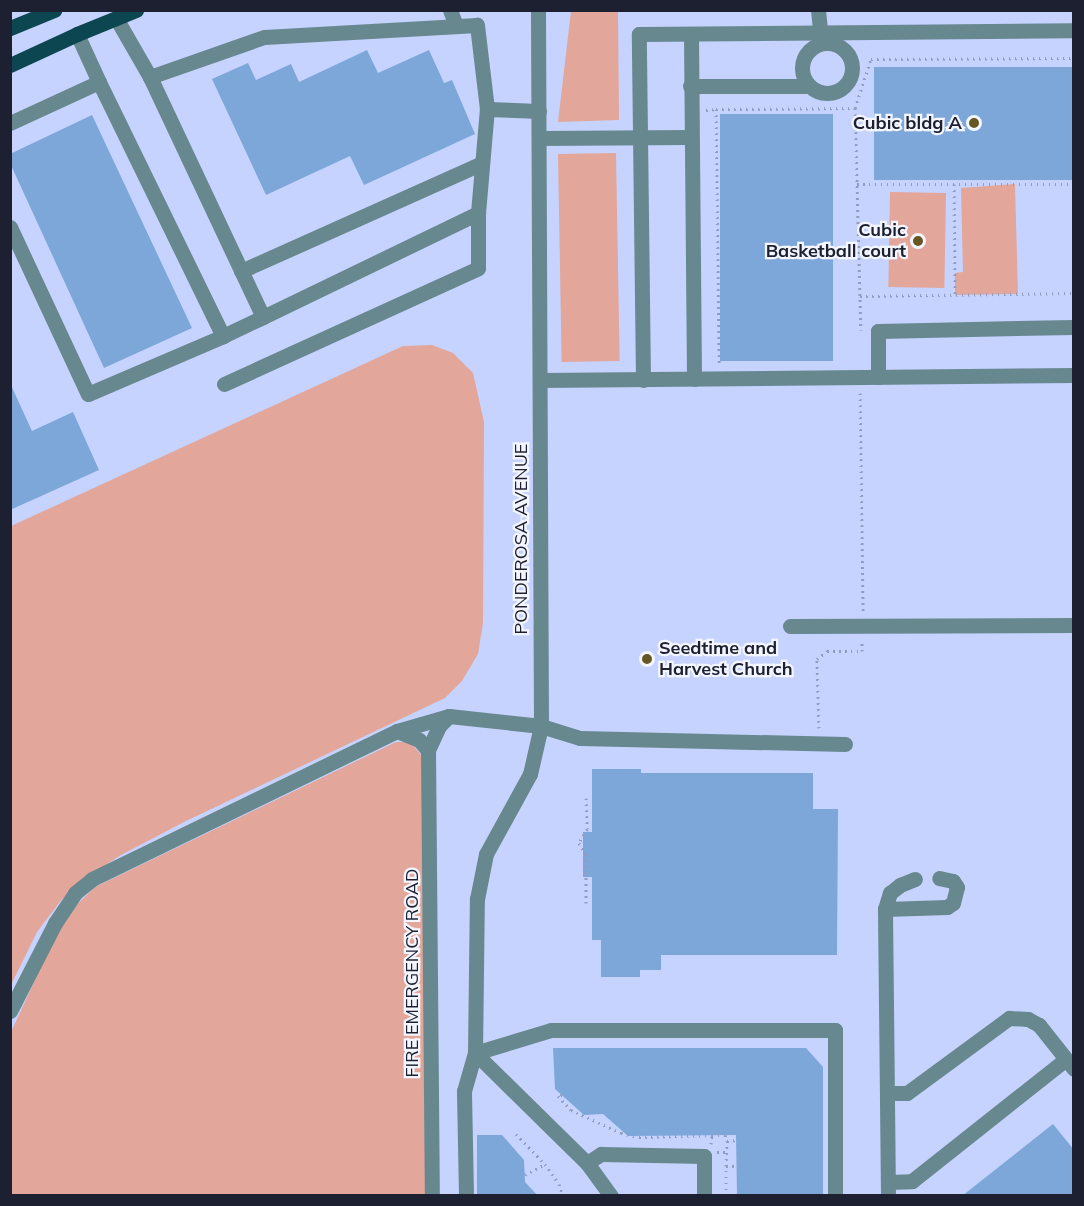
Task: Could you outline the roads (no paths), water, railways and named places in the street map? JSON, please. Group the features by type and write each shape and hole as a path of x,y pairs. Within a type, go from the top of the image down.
{"main road":[{"path":"10,65 136,10"},
{"path":"10,28 32,14 52,11"}],"street":[{"path":"450,10 456,26"},
{"name":"PONDEROSA AVENUE","path":"466,1196 464,1091 475,1053 479,888 486,854 530,774 541,726 538,10"},
{"path":"818,10 820,38 805,57 802,74 809,86 819,92 836,92 848,83 851,76 851,60 847,53 820,38"},
{"path":"116,18 150,77 263,317"},
{"path":"150,77 264,37 477,25 487,109 478,213 478,268 224,384"},
{"path":"643,380 639,34 820,38 1074,30"},
{"path":"77,34 224,336"},
{"path":"691,34 690,137 694,379"},
{"path":"10,123 99,82"},
{"path":"690,86 809,86"},
{"path":"487,109 538,111"},
{"path":"538,138 690,137"},
{"path":"241,271 482,163"},
{"path":"10,227 88,394 224,336 478,213"},
{"path":"878,377 878,331 1074,327"},
{"path":"540,380 1074,375"},
{"path":"790,626 1074,625"},
{"path":"10,1011 55,923 75,893 92,879 397,731 449,716 541,726 580,738 846,744"},
{"name":"FIRE EMERGENCY ROAD","path":"432,1196 428,750 439,726 449,716"},
{"path":"397,731 419,740 428,750"},
{"path":"885,909 947,907 953,903 957,887 953,881 939,878"},
{"path":"887,1093 907,1093 1009,1018 1028,1019 1039,1025 1070,1064 912,1181 888,1189 885,909 890,893 900,885 915,879"},
{"path":"611,1196 587,1163 475,1053 551,1030 835,1030 835,1196"},
{"path":"587,1163 601,1154 704,1156 704,1196"}],"place":[{"name":"Cubic bldg A","path":"974,123"},
{"name":"Cubic Basketball court","path":"918,241"},
{"name":"Seedtime and Harvest Church","path":"647,659"}]}
